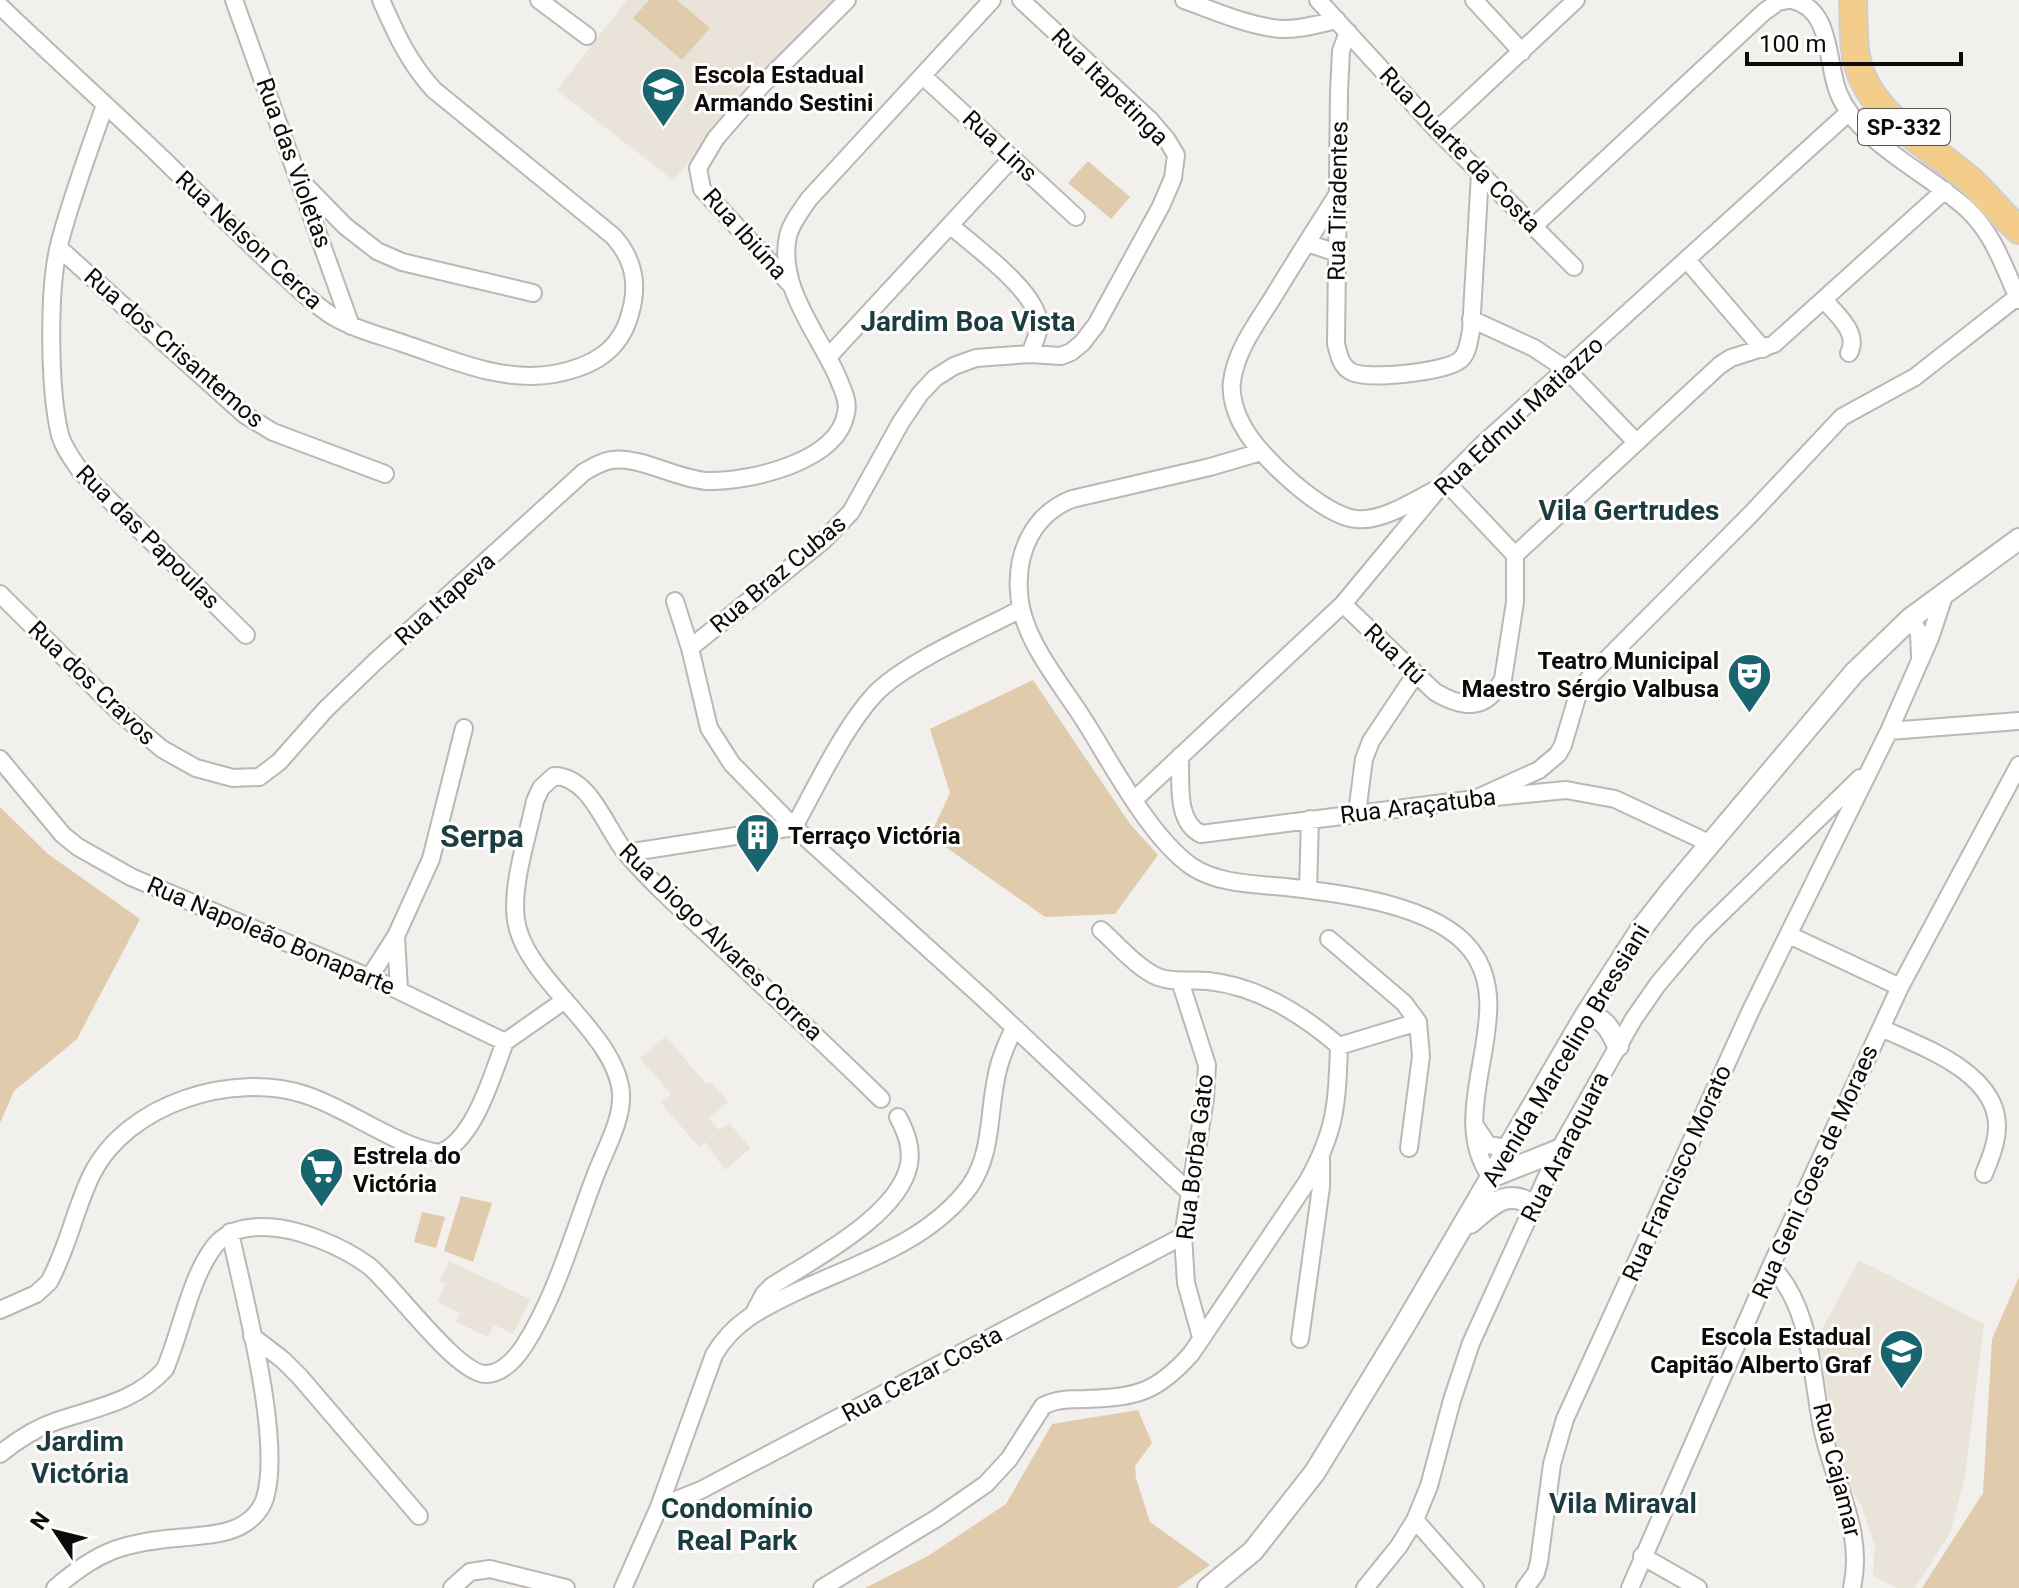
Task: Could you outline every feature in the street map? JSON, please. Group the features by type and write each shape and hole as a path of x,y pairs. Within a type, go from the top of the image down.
{"main road":[{"name":"SP-332","path":"1853,0 1855,52 1871,94 1899,124 1972,182 2016,232"}],"street":[{"name":"Rua das Violetas","path":"234,0 351,326"},
{"name":"Rua Nelson Cerca","path":"0,6 312,301 351,326 485,371 519,377 538,376 591,363 606,354 618,343 630,317 636,290 634,270 626,251 613,236 446,100 417,71 403,49 381,0"},
{"path":"539,0 587,36"},
{"name":"Rua Ibiúna","path":"791,285 702,189 698,168 716,138 762,85 847,0"},
{"path":"992,0 809,199 789,234 786,255 791,285 829,356 1012,158"},
{"name":"Rua Itapetinga","path":"1021,0 1150,120 1176,155 1176,165 1161,206 1089,334 1071,352 1061,356 1030,354"},
{"path":"1184,0 1253,24 1281,29 1342,26"},
{"name":"Rua Duarte da Costa","path":"1318,0 1437,130 1574,267"},
{"path":"1474,0 1522,52"},
{"path":"1437,130 1576,0"},
{"path":"1475,799 1539,770 1558,754 1578,694 1592,674 1842,417 1915,377 2018,299 2008,271 1987,231 1945,190 1879,142 1848,113 1838,92 1820,18 1794,1 1758,6 1534,226"},
{"name":"Rua Tiradentes","path":"1342,26 1336,344 1340,362 1346,369 1363,377 1386,377 1450,365 1460,360 1468,345 1471,319"},
{"name":"Rua Lins","path":"923,76 1076,217"},
{"name":"Rua das Papoulas","path":"105,105 59,248 52,301 54,384 60,435 68,454 81,472 246,635"},
{"name":"Rua Edmur Matiazzo","path":"1135,799 1343,604 1443,484 1482,445 1848,113"},
{"path":"1480,173 1471,319 1534,348 1567,370 1636,442"},
{"path":"301,181 345,226 377,251 402,262 533,293"},
{"path":"1338,194 1250,335 1235,365 1231,385 1234,406 1244,428 1261,452 1328,509 1342,516 1358,520 1375,517 1443,484 1515,555 1720,365 1731,358 1774,344 1945,190"},
{"path":"951,226 1027,297 1039,323 1030,354"},
{"path":"1307,243 1337,253"},
{"name":"Rua dos Crisantemos","path":"59,248 245,415 273,432 385,474"},
{"path":"1687,260 1763,349"},
{"path":"1824,300 1851,334 1853,346 1849,353"},
{"name":"Rua Braz Cubas","path":"690,648 823,541 851,512 901,422 935,378 954,366 976,358 1030,354"},
{"name":"Rua Itapeva","path":"279,762 326,709 584,472 614,459 685,479 711,481 754,475 799,463 817,453 833,438 847,412 846,399 829,356"},
{"path":"1261,452 1054,506 1031,534 1022,557 1018,582 1019,610 1039,649 1135,799 1175,852 1205,873 1383,903 1427,918 1451,931 1469,947 1481,964 1487,983 1487,1013 1474,1122 1478,1156 1491,1177 1559,1150"},
{"name":"Avenida Marcelino Bressiani","path":"1208,1588 1253,1551 1315,1472 1585,1016 1641,929 1854,673 1911,618 2019,539"},
{"name":"Rua Itú","path":"1343,604 1415,675 1448,700 1467,705 1481,703 1497,690 1503,679 1517,576 1515,555"},
{"path":"1867,771 1889,731 1946,590"},
{"name":"Rua dos Cravos","path":"0,594 120,713 162,749 196,768 233,778 259,777 279,762"},
{"path":"675,601 709,728 718,747 732,764 794,827 1189,1192"},
{"path":"794,827 862,710 880,690 899,675 1019,610"},
{"path":"1911,618 1919,633 1920,658"},
{"path":"1357,813 1364,759 1371,741 1415,675"},
{"path":"1889,731 2019,721"},
{"path":"369,978 396,936 418,891 435,845 464,728"},
{"name":"Rua Araçatuba","path":"1180,756 1183,811 1187,823 1201,834 1566,790 1615,799 1711,844"},
{"name":"Rua Napoleão Bonaparte","path":"0,759 63,835 101,862 399,990 505,1042"},
{"name":"Rua Geni Goes de Moraes","path":"1630,1588 1771,1266 1900,987 2019,765"},
{"name":"Rua Francisco Morato","path":"1525,1588 1536,1573 1539,1562 1552,1464 1565,1419 1751,1010 1867,771"},
{"name":"Rua Araraquara","path":"1365,1588 1399,1546 1415,1520 1429,1486 1471,1343 1559,1150 1618,1046 1658,984 1701,933 1867,771"},
{"name":"Rua Diogo Alvares Correa","path":"565,1000 533,958 520,936 515,919 516,890 535,801 546,781 554,776 572,780 594,804 626,853 651,880 881,1099"},
{"path":"1308,890 1310,819"},
{"path":"626,853 794,827"},
{"path":"1101,930 1158,977 1207,981 1253,994 1312,1023 1339,1046"},
{"path":"1789,935 1900,987"},
{"path":"396,936 399,990"},
{"path":"1329,939 1404,1003 1418,1022 1421,1056 1409,1148"},
{"name":"Rua Borba Gato","path":"1180,981 1207,1065 1205,1099 1183,1236 1186,1283 1201,1337"},
{"path":"0,1310 36,1294 49,1282 94,1171 132,1127 171,1105 207,1093 251,1087 281,1089 306,1095 418,1149 440,1153 460,1140 470,1125 505,1042 565,1000 603,1047 617,1076 621,1094 613,1130 550,1295 526,1344 503,1369 488,1375 464,1366 371,1268 346,1251 301,1234 270,1227 248,1227 230,1232 218,1242 204,1264 175,1346 165,1369 152,1384 110,1404 50,1423 0,1454"},
{"path":"1585,1016 1597,1017 1605,1023 1618,1046"},
{"path":"1339,1046 1418,1022"},
{"path":"623,1588 659,1507 714,1355 734,1327 755,1311 930,1228 951,1208 970,1186 982,1163 989,1139 997,1075 1014,1028"},
{"path":"1881,1028 1952,1061 1974,1079 1988,1096 1998,1125 1996,1141 1984,1174"},
{"path":"822,1588 937,1518 986,1484 1009,1459 1043,1406 1063,1399 1111,1398 1144,1393 1176,1371 1307,1182 1321,1157 1333,1123 1339,1046"},
{"path":"755,1311 772,1286 861,1227 895,1196 904,1180 910,1156 905,1131 898,1117"},
{"path":"1474,1122 1488,1145 1507,1148"},
{"path":"1300,1339 1321,1187 1321,1157"},
{"path":"1457,1233 1507,1197 1515,1196 1534,1206"},
{"path":"55,1588 83,1564 106,1552 142,1541 230,1531 247,1522 264,1501 269,1480 269,1444 252,1336 230,1232"},
{"name":"Rua Cezar Costa","path":"659,1507 701,1490 1183,1236"},
{"name":"Rua Cajamar","path":"1771,1266 1791,1292 1812,1361 1822,1427 1832,1470 1851,1523 1856,1551 1852,1588"},
{"path":"252,1336 300,1377 419,1516"},
{"path":"1415,1520 1475,1588"},
{"path":"1642,1556 1698,1588"},
{"path":"452,1588 470,1572 490,1569 566,1588"}],"shaded area":[{"name":"Escola Estadual Armando Sestini","path":"627,0 837,0 673,180 557,90"},
{"path":"649,0 677,0 710,28 682,60 633,18"},
{"path":"1088,161 1130,197 1111,219 1068,183"},
{"path":"1033,680 1130,824 1158,855 1115,914 1045,917 930,836 950,793 930,729"},
{"path":"0,807 48,854 140,919 77,1039 14,1091 0,1123"},
{"path":"666,1036 706,1084 712,1083 728,1102 709,1119 719,1130 729,1123 751,1148 725,1170 705,1142 699,1147 661,1103 671,1094 640,1058"},
{"path":"461,1196 492,1203 473,1262 444,1251"},
{"path":"422,1212 445,1217 436,1248 414,1242"},
{"name":"Escola Estadual Capitão Alberto Graf","path":"1859,1260 1984,1324 1965,1476 1950,1533 1915,1588 1897,1588 1873,1576 1875,1547 1861,1504 1842,1478 1818,1337"},
{"path":"449,1261 530,1299 513,1334 494,1325 488,1337 456,1322 460,1313 437,1302 446,1284 440,1281"},
{"path":"2019,1277 2019,1588 1922,1588 1983,1493 1992,1339"},
{"path":"1138,1410 1152,1443 1135,1466 1150,1522 1210,1565 1177,1588 865,1588 928,1556 1006,1504 1052,1424"}],"place":[{"name":"Escola Estadual Armando Sestini","path":"663,128"},
{"name":"Teatro Municipal Maestro Sérgio Valbusa","path":"1750,714"},
{"name":"Terraço Victória","path":"757,875"},
{"name":"Estrela do Victória","path":"322,1209"},
{"name":"Escola Estadual Capitão Alberto Graf","path":"1902,1390"}],"district":[{"name":"Jardim Boa Vista","path":"968,321"},
{"name":"Vila Gertrudes","path":"1629,510"},
{"name":"Serpa","path":"482,836"},
{"name":"Jardim Victória","path":"80,1457"},
{"name":"Vila Miraval","path":"1623,1503"},
{"name":"Condomínio Real Park","path":"737,1524"}]}
